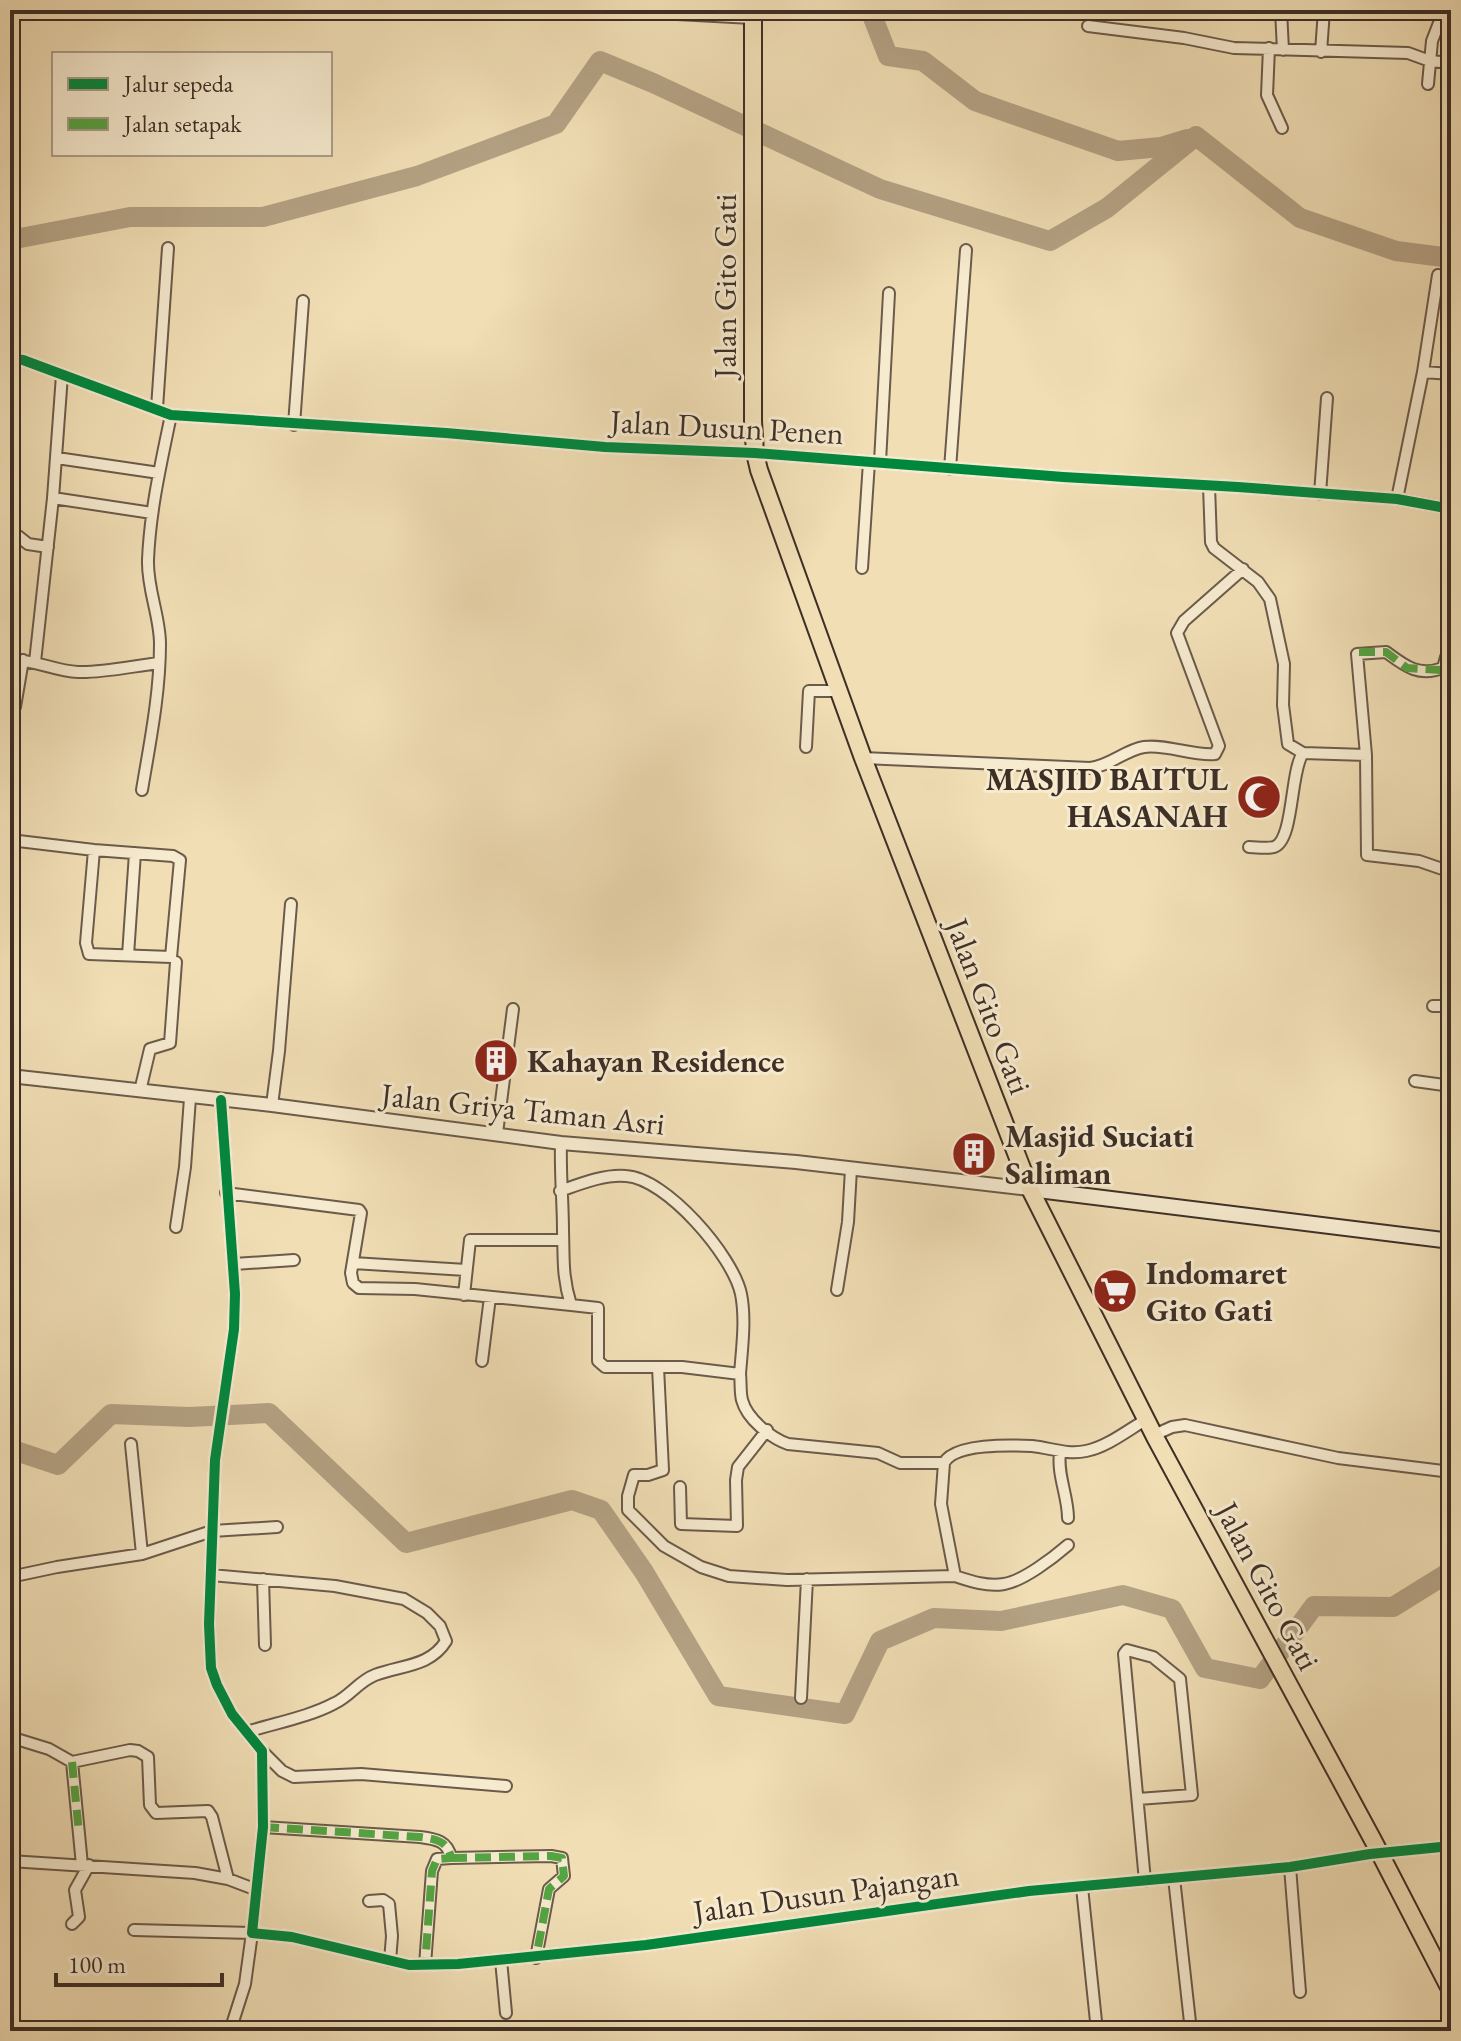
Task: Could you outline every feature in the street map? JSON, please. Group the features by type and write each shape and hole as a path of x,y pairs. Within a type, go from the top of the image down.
{"main road":[{"name":"Jalan Gito Gati","path":"752,14 755,453 838,691 1030,1189 1154,1435 1451,1991"},
{"path":"1030,1189 1451,1241"}],"street":[{"path":"602,10 752,14"},
{"path":"1281,10 1283,50"},
{"path":"1321,52 1324,10"},
{"path":"1428,84 1432,41 1444,10"},
{"path":"1088,26 1184,38 1234,48 1408,53 1430,61 1451,63"},
{"path":"1269,48 1267,95 1282,128"},
{"path":"157,408 168,248"},
{"path":"950,469 966,250"},
{"path":"1397,499 1423,372 1438,275"},
{"path":"862,568 889,293"},
{"path":"294,425 303,301"},
{"name":"Jalan Dusun Penen","path":"10,358 171,415 1397,499 1451,509"},
{"path":"1423,372 1451,374"},
{"path":"15,707 29,661 48,547 62,375"},
{"path":"1320,494 1327,398"},
{"path":"142,790 159,663 158,622 148,576 152,513 171,415"},
{"path":"57,458 159,473"},
{"path":"1209,486 1211,542 1220,554 1262,586 1273,611 1284,664 1286,741 1303,753 1366,755"},
{"path":"53,498 152,513"},
{"path":"10,537 18,536 28,544 48,547"},
{"path":"863,758 1090,768 1100,767 1148,746 1215,754 1219,746 1177,633 1184,621 1243,569"},
{"path":"1451,656 1446,657 1443,668 1437,670 1407,668 1386,652 1357,654 1366,755 1367,855 1419,861 1451,872"},
{"path":"10,660 29,661 76,672 159,663"},
{"path":"806,747 809,691 838,691"},
{"path":"1249,847 1273,847 1280,843 1289,815 1295,767 1303,753"},
{"path":"10,840 173,856 180,860 171,957 89,954 86,948 94,850"},
{"path":"128,955 135,853"},
{"path":"272,1105 291,904"},
{"path":"140,1091 150,1049 170,1043 176,962"},
{"path":"1433,1006 1451,1006"},
{"path":"497,1133 513,1009"},
{"name":"Jalan Griya Taman Asri","path":"10,1076 272,1105 561,1143 851,1169 1030,1189"},
{"path":"1415,1081 1451,1086"},
{"path":"176,1227 185,1167 190,1098"},
{"path":"221,1100 234,1264 234,1329 215,1460 209,1624 211,1668 217,1685 232,1714 262,1751 282,1771 294,1777 361,1774 506,1786"},
{"path":"561,1143 563,1268 571,1305"},
{"path":"837,1290 848,1222 851,1169"},
{"path":"560,1191 608,1177 628,1175 657,1190 708,1234 729,1262 742,1298 742,1402 754,1420 776,1440 788,1444 878,1453 900,1463 944,1463"},
{"path":"226,1193 359,1210 353,1263 353,1283 359,1288 415,1289 598,1308 598,1361 605,1367 682,1367 740,1374"},
{"path":"464,1295 469,1241 472,1239 563,1240"},
{"path":"234,1264 294,1260"},
{"path":"353,1263 466,1270"},
{"path":"482,1361 490,1297"},
{"path":"658,1367 663,1470 634,1475 628,1496 630,1514 664,1546 701,1567 729,1576 807,1579 955,1576 978,1584 1006,1584 1054,1557 1068,1545"},
{"path":"955,1576 941,1504 944,1463 953,1453 980,1448 1031,1446 1060,1453 1090,1451 1147,1419"},
{"path":"1154,1435 1185,1425 1338,1458 1451,1472"},
{"path":"680,1487 681,1524 737,1526 738,1467 767,1430"},
{"path":"131,1444 142,1554"},
{"path":"1060,1453 1059,1465 1067,1494 1068,1518"},
{"path":"10,1577 142,1554 212,1531 277,1527"},
{"path":"211,1575 335,1586 404,1599 427,1613 440,1626 446,1641 441,1649 418,1664 375,1675 360,1683 337,1703 247,1732"},
{"path":"263,1579 265,1645"},
{"path":"801,1698 807,1579"},
{"path":"1138,1799 1192,1795 1180,1679 1153,1657 1127,1650 1124,1654 1145,1881"},
{"path":"10,1737 49,1749 72,1762 130,1750 148,1757 150,1805 156,1813 208,1811 228,1879"},
{"path":"230,2031 245,1984 257,1890 263,1827 262,1751"},
{"path":"72,1762 85,1865 75,1890 79,1917 72,1924"},
{"path":"263,1827 432,1838 449,1848 451,1858"},
{"name":"Jalan Dusun Pajangan","path":"134,1930 292,1937 390,1961 425,1965 536,1958 1029,1891 1290,1867 1451,1846"},
{"path":"425,1965 432,1871 437,1859 451,1858 562,1858 564,1876 549,1889 536,1958"},
{"path":"10,1861 155,1869 228,1879 257,1890"},
{"path":"1290,1867 1300,1992"},
{"path":"1174,1878 1191,2031"},
{"path":"1082,1887 1097,2031"},
{"path":"369,1901 383,1900 389,1904 392,1936 390,1961"},
{"path":"501,1960 506,2013"}],"waterway":[{"path":"870,10 888,56 923,61 975,101 1118,151 1161,147 1187,139"},
{"path":"10,240 130,217 263,217 417,176 556,124 600,61 880,189 1050,241 1107,208 1196,136 1300,218 1396,251 1451,258"},
{"path":"10,1449 58,1465 111,1414 189,1417 269,1413 406,1543 572,1500 601,1510 644,1572 718,1696 845,1714 880,1641 934,1618 1001,1621 1123,1595 1172,1609 1205,1668 1260,1679 1314,1606 1393,1607 1451,1571"}],"marked path":[{"path":"1359,652 1386,652 1407,668 1440,670 1446,657 1451,656"},
{"path":"72,1762 79,1833"},
{"path":"263,1827 420,1837 444,1844 451,1858 437,1859 432,1871 425,1965"},
{"path":"451,1858 562,1858 564,1876 549,1889 536,1958"}],"cycle path":[{"path":"10,358 23,360 171,415 605,447 755,453 1238,487 1397,499 1451,509"},
{"path":"221,1100 235,1294 234,1329 215,1460 209,1624 211,1668 217,1685 232,1714 262,1751 263,1827 252,1933 292,1937 409,1965 458,1964 646,1945 1029,1891 1290,1867 1370,1854 1451,1846"}],"place":[{"name":"MASJID BAITUL HASANAH","path":"1259,797"},
{"name":"Kahayan Residence","path":"496,1061"},
{"name":"Masjid Suciati Saliman","path":"974,1154"},
{"name":"Indomaret Gito Gati","path":"1115,1291"}]}
